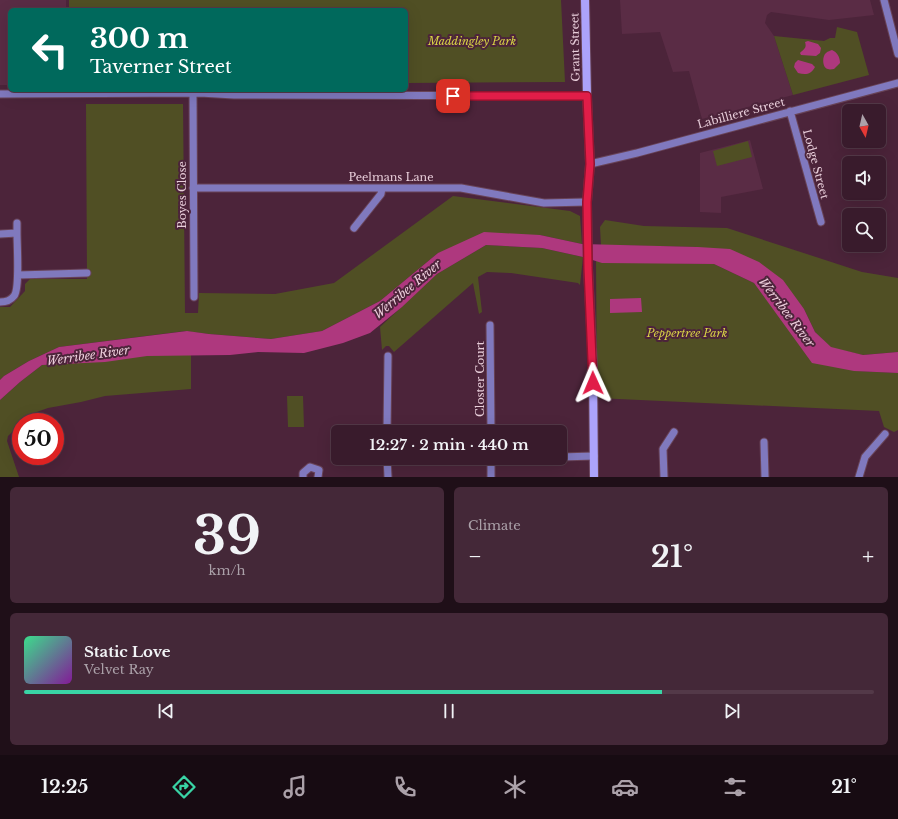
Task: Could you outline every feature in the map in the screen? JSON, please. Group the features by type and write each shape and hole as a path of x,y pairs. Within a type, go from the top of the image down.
{"main road":[{"name":"Grant Street","path":"585,0 590,164 587,202 588,268 593,367 594,477"}],"street":[{"path":"884,0 898,54"},
{"name":"Labilliere Street","path":"590,164 637,153 898,83"},
{"path":"0,94 193,93 234,95 587,96"},
{"name":"Boyes Close","path":"193,93 194,297"},
{"name":"Lodge Street","path":"790,111 821,222"},
{"name":"Peelmans Lane","path":"193,188 461,188 544,203 587,202"},
{"path":"354,228 381,194 382,188"},
{"path":"0,302 9,300 15,296 18,287 17,222"},
{"path":"0,234 17,234"},
{"path":"18,275 87,273"},
{"name":"Closter Court","path":"490,325 491,425"},
{"path":"388,356 388,425"},
{"path":"664,477 663,448 674,432"},
{"path":"859,477 865,457 885,434"},
{"path":"764,442 765,477"},
{"path":"567,457 594,456"},
{"path":"387,465 388,477"},
{"path":"490,465 491,477"},
{"path":"303,477 303,473 310,467 319,470 318,477"}],"shaded area":[{"path":"0,0 66,0 66,8 8,8 8,85 0,85"},
{"path":"620,0 870,0 874,15 829,20 771,12 767,15 765,23 774,36 793,95 702,119 689,71 673,72 660,32 622,34"},
{"path":"750,140 763,189 721,197 721,213 700,212 700,153"}],"green space":[{"name":"Maddingley Park","path":"69,0 561,0 565,82 408,83 408,8 69,8"},
{"path":"837,27 857,32 869,75 793,95 774,36 824,41 830,38 835,38"},
{"path":"86,104 183,104 185,313 198,313 199,293 275,294 334,283 453,196 570,211 580,216 582,244 540,235 438,253 380,301 322,331 271,339 185,331 59,347 29,361 0,380 0,307 10,307 25,291 25,284 30,279 87,279"},
{"path":"748,141 752,157 717,166 713,151"},
{"path":"605,220 644,226 727,228 862,272 898,278 898,352 863,355 831,348 815,332 804,309 698,247 601,245 600,227"},
{"path":"486,245 542,248 583,257 580,285 578,283 511,273 487,272 478,277 482,312 479,314 473,283 394,352 389,346 386,346 382,350 380,327 437,274"},
{"name":"Peppertree Park","path":"596,261 714,264 754,283 781,319 857,371 898,373 898,430 894,432 884,427 879,411 597,398"},
{"path":"191,349 191,389 105,396 48,408 34,413 12,413 12,432 8,436 7,441 12,456 12,465 15,465 19,477 0,477 0,400 42,365"},
{"path":"287,396 303,396 304,427 288,427"}],"water":[{"path":"808,41 818,44 821,48 820,53 816,56 801,55 800,53 806,44 805,42"},
{"path":"832,50 838,55 840,63 834,69 830,69 826,68 823,59 828,51"},
{"path":"798,60 812,64 815,67 812,72 808,74 798,73 794,67"},
{"name":"Werribee River","path":"484,232 540,235 582,244 730,249 759,262 783,280 804,309 815,332 831,347 863,355 898,352 898,373 854,371 812,363 754,283 714,264 602,263 583,257 542,248 486,245 437,274 402,307 370,333 343,343 304,353 258,352 230,355 147,356 105,362 42,365 0,400 0,380 4,376 29,361 59,347 187,331 271,339 322,331 380,301 438,253"},
{"path":"641,298 642,312 610,313 610,299"}],"route":[{"path":"453,96 587,96 590,164 587,202 588,268 593,383"}]}
